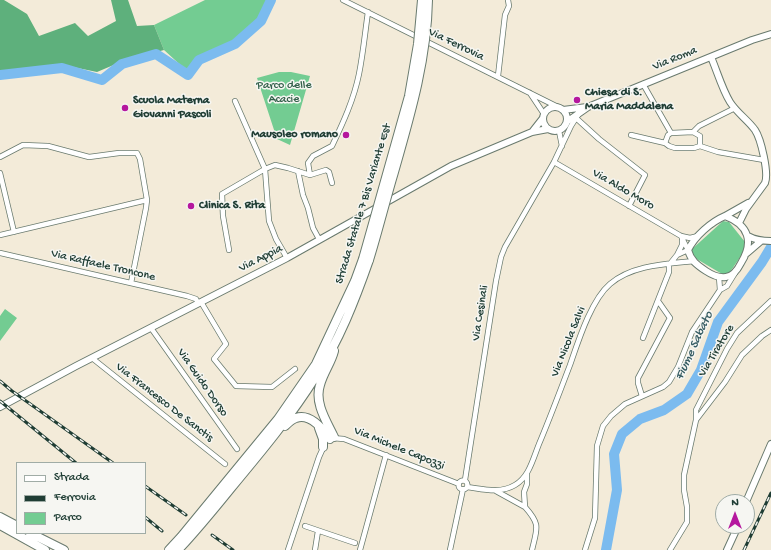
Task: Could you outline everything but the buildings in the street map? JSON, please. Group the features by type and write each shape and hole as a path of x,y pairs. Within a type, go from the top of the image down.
{"highway":[{"name":"Strada Statale 7 Bis Variante Est","path":"181,548 256,459 317,376 336,339 360,284 409,96 418,44 422,0"},
{"name":"Strada Statale 7 Bis Variante Est","path":"169,550 274,424 316,364 366,259 377,234 417,86 423,59 428,0"},
{"path":"332,438 320,408 318,395 320,385 332,358 336,339"},
{"path":"270,440 295,418 302,417 316,424 332,438"},
{"path":"316,424 321,432 323,447"},
{"path":"0,517 16,525"},
{"path":"0,525 16,532"},
{"path":"29,537 34,550"},
{"path":"29,537 44,550"},
{"path":"29,537 64,550"}],"street":[{"name":"Via Ferrovia","path":"343,0 562,109"},
{"path":"498,76 505,15 509,6 508,0"},
{"path":"310,175 308,163 313,156 332,146 344,122 359,74 368,12"},
{"name":"Via Roma","path":"569,123 580,112 588,107 771,34"},
{"path":"711,57 730,102 755,130 769,171 765,183 741,216 738,224"},
{"path":"643,84 670,133"},
{"path":"530,92 544,116 544,122 548,129 552,131 559,131 569,123 567,115 562,109 553,107 549,109 544,116"},
{"path":"235,101 265,169 269,221 276,239 287,258"},
{"name":"Via Roma","path":"562,109 588,107"},
{"path":"694,132 699,126 735,108"},
{"name":"Via Roma","path":"569,123 576,118 580,112"},
{"name":"Via Appia","path":"532,132 544,116"},
{"path":"576,118 599,139 645,175 629,206"},
{"name":"Via Cesinali","path":"465,480 501,257 519,222 554,162 562,146 569,123"},
{"name":"Via Appia","path":"0,407 287,258 451,166 532,132 548,129"},
{"path":"559,131 562,146"},
{"path":"670,133 694,132 700,136 700,146"},
{"path":"665,143 670,133"},
{"path":"630,135 665,143 675,148 694,148 700,146 718,152 767,163"},
{"path":"0,157 23,146 48,146 89,157 119,152 137,153 140,159 146,200 145,214 131,283"},
{"name":"Via Aldo Moro","path":"554,162 681,236"},
{"path":"229,250 223,216 222,194 265,169 275,166 310,175 326,170 329,172 332,184"},
{"path":"298,171 303,196 313,228 319,239"},
{"path":"0,173 14,232"},
{"path":"0,235 146,200"},
{"path":"677,255 688,250 701,234 714,222 753,200"},
{"path":"725,216 738,224 748,236 753,239 771,241"},
{"path":"681,236 690,238 697,237 701,234"},
{"path":"681,236 690,257 697,265 719,277 730,276 735,272"},
{"path":"643,338 658,301 669,270 669,265 677,255 682,245 681,236"},
{"path":"747,253 748,236"},
{"path":"586,550 594,518 597,446 604,426 614,413 625,404 663,387 669,382 678,367 692,332 720,290 727,286 747,253 761,241"},
{"name":"Via Raffaele Troncone","path":"0,253 187,296 196,299 200,303"},
{"name":"Via Nicola Salvi","path":"528,471 583,329 598,298 610,284 621,276 642,268 694,261"},
{"path":"719,277 720,290"},
{"path":"642,396 638,378 670,318 658,301"},
{"name":"Via Tiratore","path":"670,550 687,522 687,507 683,484 696,420 696,410 727,349 737,333 771,301"},
{"path":"200,303 226,344 214,359 236,386 272,387 295,369"},
{"name":"Via Guido Dorso","path":"151,328 237,449"},
{"name":"Via Tiratore","path":"696,420 725,382 742,355 762,336 771,330"},
{"name":"Via Francesco De Sanctis","path":"92,358 225,464"},
{"path":"288,550 318,457 323,447 332,438"},
{"name":"Via Michele Capozzi","path":"332,438 344,439 459,484"},
{"path":"749,494 771,444"},
{"path":"360,550 386,456"},
{"path":"450,550 465,488 468,483 465,480 461,481 459,484 460,488 465,488 496,491 505,490 519,482 528,471"},
{"path":"525,507 524,492 528,471"},
{"path":"519,482 522,483 525,488"},
{"path":"496,491 525,507 534,517 537,524 537,531 532,550"},
{"path":"305,526 355,543"},
{"path":"315,550 318,530"},
{"path":"727,550 734,534"}],"green space":[{"path":"0,0 4,0 27,14 39,36 75,23 88,36 116,21 111,0 128,0 137,26 154,25 164,50 123,61 97,72 63,65 0,73"},
{"path":"205,0 268,0 259,18 235,42 198,58 187,71 164,50 154,25"},
{"name":"Parco delle Acacie","path":"279,72 291,72 310,76 290,145 277,139 257,78"},
{"path":"723,221 729,222 745,242 747,247 728,275 722,274 691,254 691,250"},
{"path":"5,309 17,318 0,341 0,316"}],"waterway":[{"path":"0,75 62,68 102,80 122,64 156,54 188,75 199,60 235,44 261,21 271,0"},
{"name":"Fiume Sabato","path":"606,550 617,490 614,454 622,434 640,419 664,410 687,394 701,370 718,322 762,262 771,247"}],"railway":[{"path":"0,381 112,462"},
{"path":"0,401 75,462"},
{"path":"146,487 186,515"},
{"path":"744,550 771,493"},
{"path":"146,518 162,531"},
{"path":"212,535 233,550"}],"place":[{"name":"Chiesa di S. Maria Maddalena","path":"577,100"},
{"name":"Scuola Materna Giovanni Pascoli","path":"125,108"},
{"name":"Mausoleo romano","path":"346,135"},
{"name":"Clinica S. Rita","path":"191,206"}]}
